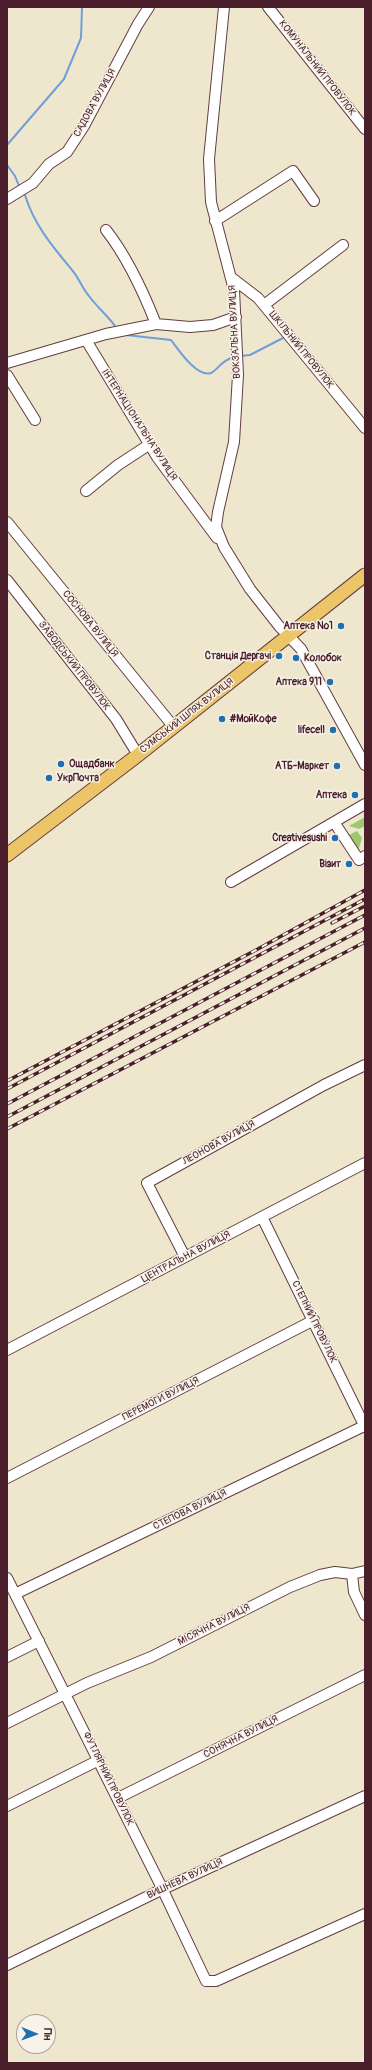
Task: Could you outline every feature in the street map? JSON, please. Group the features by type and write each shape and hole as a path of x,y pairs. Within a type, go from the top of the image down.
{"main road":[{"name":"СУМСЬКИЙ ШЛЯХ ВУЛИЦЯ","path":"7,855 138,755 365,575"}],"street":[{"name":"САДОВА ВУЛИЦЯ","path":"7,199 33,183 49,164 67,152 84,126 135,30 149,7"},
{"name":"ВОКЗАЛЬНА ВУЛИЦЯ","path":"224,7 209,159 211,202 215,221 232,278 236,317 237,356 234,442 216,527 224,547 250,588 279,626 301,649 365,765"},
{"name":"КОМУНАЛЬНИЙ ПРОВУЛОК","path":"268,7 365,129"},
{"path":"215,221 293,171 314,201"},
{"path":"106,230 119,247 142,290 156,324"},
{"path":"264,305 343,245"},
{"name":"ШКІЛЬНИЙ ПРОВУЛОК","path":"232,278 258,298 365,428"},
{"path":"7,363 86,340 156,324 198,326 213,324 236,317"},
{"name":"ІНТЕРНАЦІОНАЛЬНА ВУЛИЦЯ","path":"86,340 150,444 224,547"},
{"path":"7,375 35,420"},
{"path":"86,491 118,466 150,444"},
{"name":"СОСНОВА ВУЛИЦЯ","path":"7,522 173,726"},
{"name":"ЗАВОДСЬКИЙ ПРОВУЛОК","path":"7,580 116,719 138,755"},
{"path":"231,882 365,804"},
{"path":"334,822 359,860 365,856"},
{"name":"ЛЕОНОВА ВУЛИЦЯ","path":"184,1258 147,1184 324,1085 365,1065"},
{"name":"ЦЕНТРАЛЬНА ВУЛИЦЯ","path":"7,1350 365,1163"},
{"name":"СТЕПНИЙ ПРОВУЛОК","path":"262,1217 365,1426"},
{"name":"ПЕРЕМОГИ ВУЛИЦЯ","path":"7,1478 314,1320"},
{"name":"СТЕПОВА ВУЛИЦЯ","path":"15,1594 365,1426"},
{"name":"МІСЯЧНА ВУЛИЦЯ","path":"7,1723 87,1682 150,1657 290,1587 320,1575 335,1572 352,1574 365,1571"},
{"path":"352,1574 354,1592 365,1615"},
{"name":"ФУТЛЯРНИЙ ПРОВУЛОК","path":"7,1578 118,1798 206,1981 216,1981 365,1914"},
{"path":"7,1657 39,1641"},
{"name":"СОНЯЧНА ВУЛИЦЯ","path":"118,1798 365,1675"},
{"path":"7,1806 99,1760"},
{"name":"ВИШНЕВА ВУЛИЦЯ","path":"7,1965 162,1889 365,1796"}],"green space":[{"path":"365,817 365,826 359,829 349,826"},
{"path":"357,831 362,838 358,852 349,835"}],"waterway":[{"path":"7,145 64,79 81,38 82,7"},
{"path":"7,165 15,176 19,186"},
{"path":"25,195 33,216 45,235 95,304 115,326"},
{"path":"126,335 171,340 188,362 200,371 206,373 213,372 222,363 234,357"},
{"path":"240,356 250,355 285,337"}],"railway":[{"path":"7,1081 256,950 365,890"},
{"path":"7,1089 365,899"},
{"path":"332,923 365,906"},
{"path":"7,1104 365,915"},
{"path":"7,1117 365,928"},
{"path":"7,1129 365,942"}],"place":[{"name":"Аптека №1","path":"341,626"},
{"name":"Станція Дергачі","path":"279,656"},
{"name":"Колобок","path":"296,658"},
{"name":"Аптека 911","path":"330,682"},
{"name":"#МойКофе","path":"222,719"},
{"name":"lifecell","path":"333,730"},
{"name":"Ощадбанк","path":"61,764"},
{"name":"АТБ-Маркет","path":"337,766"},
{"name":"УкрПочта","path":"49,778"},
{"name":"Аптека","path":"355,795"},
{"name":"Creativesushi","path":"335,838"},
{"name":"Візит","path":"349,864"}]}
